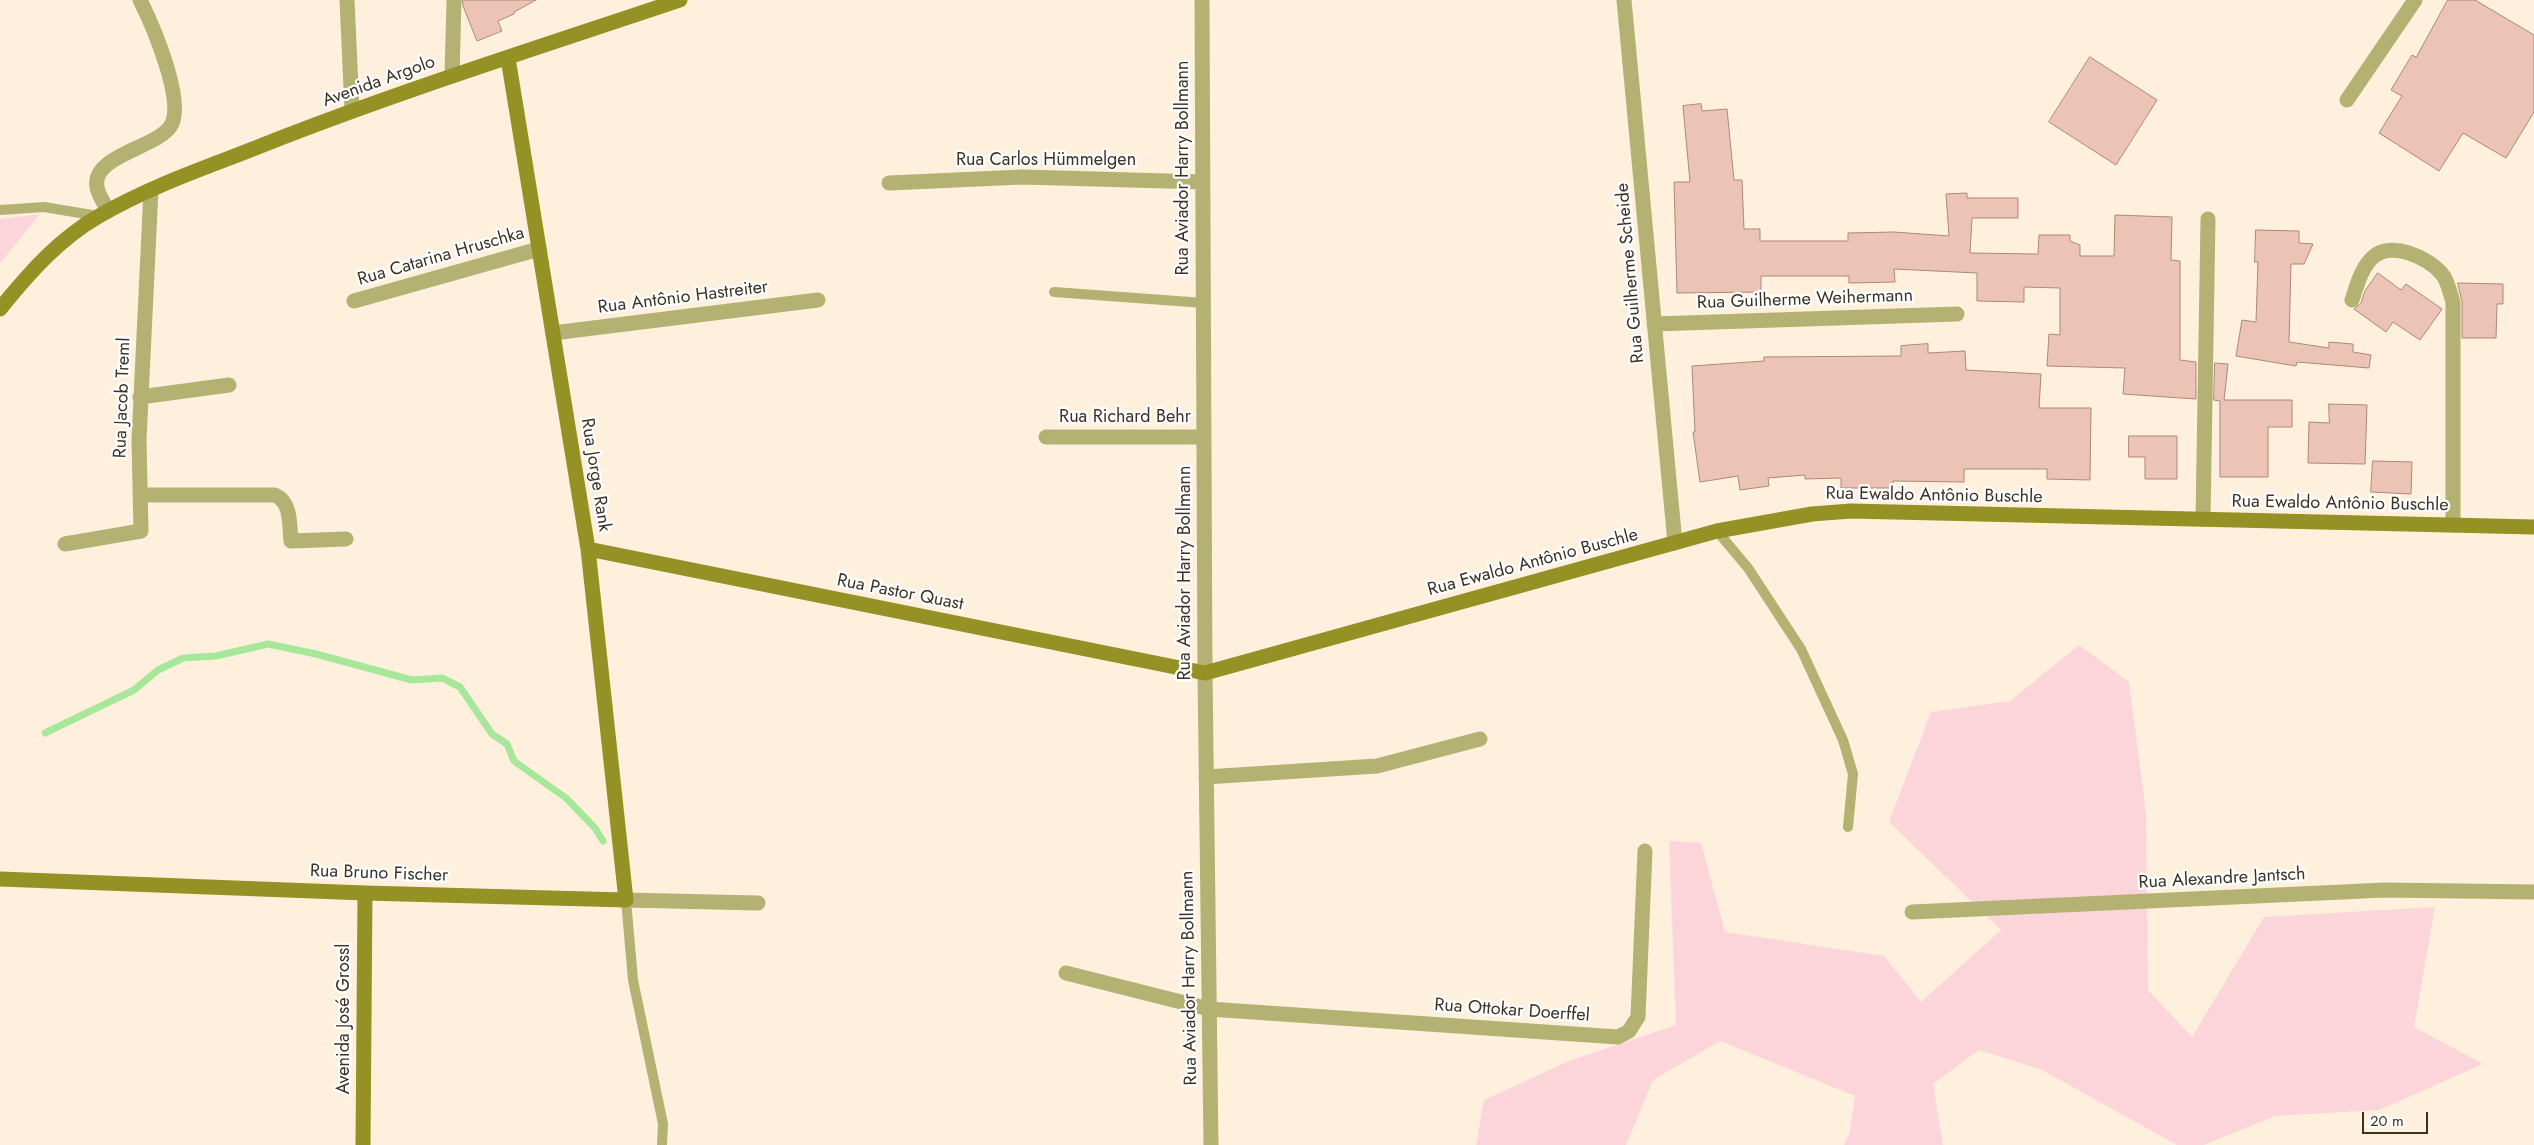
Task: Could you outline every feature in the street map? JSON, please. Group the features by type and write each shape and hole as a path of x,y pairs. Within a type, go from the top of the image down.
{"street":[{"path":"103,214 97,187 98,175 105,166 120,155 155,140 170,127 175,108 172,85 151,22 140,0"},
{"path":"346,0 352,110"},
{"path":"452,76 454,0"},
{"name":"Avenida Argolo","path":"0,309 29,273 50,252 103,214 151,190 352,110 680,0"},
{"name":"Rua Aviador Harry Bollmann","path":"1202,0 1205,673 1210,1145"},
{"name":"Rua Guilherme Scheide","path":"1624,0 1675,543"},
{"path":"2348,100 2415,0"},
{"name":"Rua Jorge Rank","path":"508,58 588,549 626,900"},
{"name":"Rua Carlos Hümmelgen","path":"889,183 1022,178 1203,182"},
{"name":"Rua Jacob Treml","path":"65,544 141,531 140,397 151,190"},
{"path":"2203,519 2208,219"},
{"name":"Rua Catarina Hruschka","path":"354,301 539,249"},
{"path":"2352,300 2361,274 2372,257 2383,251 2401,251 2423,259 2442,274 2449,287 2453,302 2453,525"},
{"name":"Rua Antônio Hastreiter","path":"553,333 818,300"},
{"name":"Rua Guilherme Weihermann","path":"1654,324 1957,314"},
{"path":"140,397 229,385"},
{"name":"Rua Richard Behr","path":"1046,437 1204,437"},
{"path":"140,495 275,495 283,498 286,504 290,540 346,539"},
{"name":"Rua Ewaldo Antônio Buschle","path":"1205,673 1717,531 1812,514 1851,511 2534,527"},
{"name":"Rua Pastor Quast","path":"588,549 1205,673"},
{"path":"1206,777 1377,766 1480,739"},
{"name":"Rua Ottokar Doerffel","path":"1066,973 1208,1009 1618,1037 1629,1031 1638,1016 1645,851"},
{"name":"Rua Bruno Fischer","path":"0,879 365,893 758,903"},
{"name":"Rua Alexandre Jantsch","path":"1912,912 2385,890 2534,892"},
{"name":"Avenida José Grossl","path":"363,1145 365,893"}],"lane":[{"path":"0,210 44,206 103,214"},
{"path":"1054,292 1204,303"},
{"path":"1717,531 1748,568 1801,649 1843,740 1853,774 1848,827"},
{"path":"626,900 633,980 663,1124 662,1145"}],"shaded area":[{"path":"40,214 0,263 0,219"},
{"path":"2079,645 2129,682 2146,813 2148,990 2192,1037 2264,917 2435,907 2414,1027 2483,1064 2379,1110 2275,1116 2204,1145 2177,1145 2042,1070 1979,1050 1933,1084 1943,1145 1844,1145 1850,1132 1855,1096 1720,1041 1653,1080 1626,1145 1476,1145 1484,1100 1569,1061 1676,1025 1669,841 1701,843 1725,932 1884,956 1921,1002 2001,930 1889,822 1931,712 2010,701"}],"building":[{"path":"463,0 536,0 514,12 514,14 498,21 502,31 477,41 463,6"},
{"path":"2448,0 2475,0 2534,35 2534,112 2506,158 2463,133 2439,171 2379,133 2402,96 2391,90 2412,55 2416,57"},
{"path":"2090,57 2157,100 2116,165 2049,122"},
{"path":"1701,104 1702,111 1727,109 1734,180 1742,180 1744,229 1760,229 1760,241 1848,241 1848,233 1894,232 1949,236 1946,194 1967,193 1967,198 2018,198 2018,218 1972,218 1970,253 2038,254 2039,235 2070,235 2070,241 2080,245 2080,256 2114,256 2115,215 2172,217 2171,260 2180,261 2180,360 2196,362 2196,399 2123,394 2125,368 2047,366 2049,334 2060,335 2060,288 2024,287 2024,302 1977,301 1977,273 1894,269 1895,282 1849,283 1849,276 1761,276 1761,292 1677,293 1674,182 1690,182 1683,106"},
{"path":"2256,230 2299,231 2299,243 2313,244 2304,264 2291,264 2289,342 2329,348 2329,342 2353,344 2353,352 2371,355 2369,368 2297,362 2296,366 2236,356 2242,320 2256,322 2258,262 2255,262"},
{"path":"2378,273 2401,290 2406,284 2442,309 2420,340 2393,322 2386,332 2354,309 2361,303 2365,291"},
{"path":"2458,283 2503,284 2503,304 2497,304 2496,338 2462,338 2462,302"},
{"path":"1928,344 1928,353 1965,351 1966,370 2041,374 2039,408 2091,408 2090,480 2047,479 2047,469 1964,469 1964,482 1893,481 1893,488 1841,488 1841,478 1805,479 1805,475 1768,478 1769,486 1740,490 1738,476 1700,482 1693,432 1695,432 1692,366 1764,361 1764,357 1901,356 1901,346"},
{"path":"2215,363 2228,364 2224,400 2292,400 2292,427 2268,427 2268,477 2220,477 2220,401 2214,400"},
{"path":"2329,404 2367,405 2365,464 2308,463 2309,422 2329,423"},
{"path":"2129,436 2177,436 2177,479 2145,479 2145,457 2129,457"},
{"path":"2373,461 2412,462 2411,494 2371,492"}],"waterway":[{"path":"45,733 134,690 158,670 183,658 216,656 268,644 316,654 412,680 442,678 460,687 492,734 507,744 514,761 566,798 595,828 603,841"}]}
